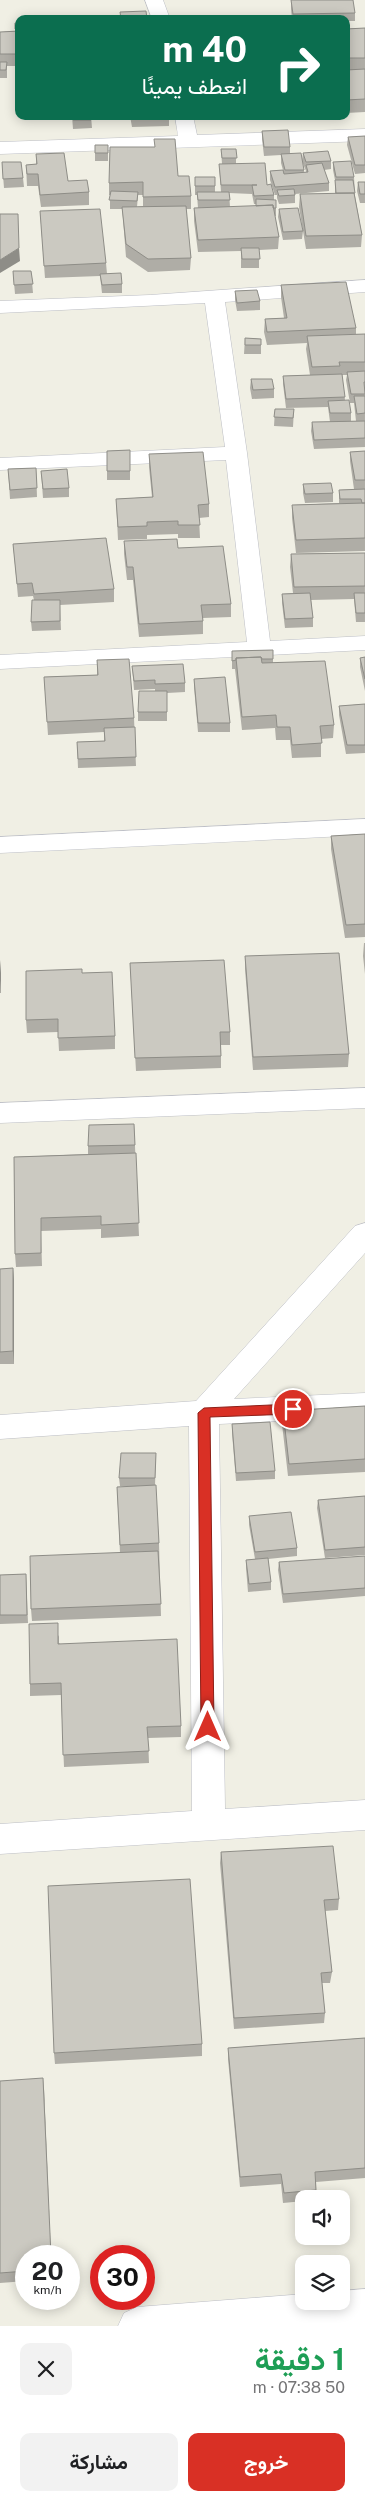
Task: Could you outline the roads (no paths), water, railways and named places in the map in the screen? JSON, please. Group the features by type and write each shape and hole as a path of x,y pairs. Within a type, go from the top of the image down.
{"street":[{"path":"154,0 160,15"},
{"path":"185,120 188,140"},
{"path":"0,148 365,135"},
{"path":"0,307 365,286"},
{"path":"214,296 236,453 259,648"},
{"path":"0,464 236,453"},
{"path":"0,662 365,643"},
{"path":"0,845 365,827"},
{"path":"0,1113 365,1098"},
{"path":"209,1826 204,1413 365,1234"},
{"path":"0,1427 204,1413 365,1405"},
{"path":"0,1839 365,1815"},
{"path":"159,2325 365,2308"}]}
